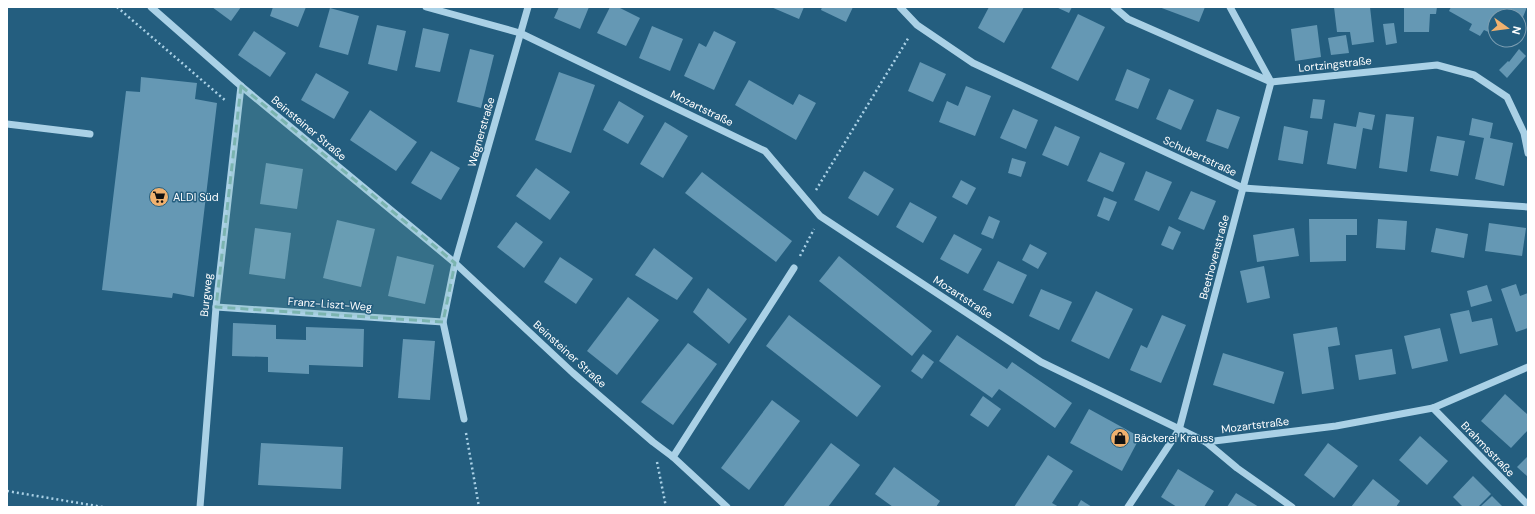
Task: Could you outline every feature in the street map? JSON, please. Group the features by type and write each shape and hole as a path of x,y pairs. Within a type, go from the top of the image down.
{"street":[{"name":"Beinsteiner Straße","path":"151,7 241,86 455,263 573,373 652,442 673,457 727,507"},
{"name":"Mozartstraße","path":"426,7 520,33 765,151 820,216 1042,362 1206,442 1336,426 1433,408 1528,367"},
{"name":"Wagnerstraße","path":"455,263 528,7"},
{"name":"Schubertstraße","path":"900,7 917,25 973,63 1243,188 1528,207"},
{"name":"Lortzingstraße","path":"1114,7 1128,19 1271,82 1436,65 1474,75 1507,97 1524,133 1528,153"},
{"path":"1230,7 1271,82"},
{"name":"Beethovenstraße","path":"1128,507 1179,430 1271,82"},
{"name":"Burgweg","path":"200,507 216,307 241,86"},
{"path":"7,124 90,134"},
{"path":"455,263 443,322 464,419"},
{"path":"673,457 794,268"},
{"name":"Franz-Liszt-Weg","path":"216,307 443,322"},
{"name":"Brahmsstraße","path":"1433,408 1528,505"},
{"path":"1206,442 1237,468 1292,507"}],"path":[{"path":"117,7 237,111"},
{"path":"808,202 917,25"},
{"path":"794,268 820,216"},
{"path":"464,419 479,507"},
{"path":"652,442 666,507"},
{"path":"7,492 103,507"}],"highlighted area":[{"path":"241,86 455,263 443,322 216,307"}],"building":[{"path":"212,7 241,7 231,21"},
{"path":"273,7 306,7 298,27 270,16"},
{"path":"559,7 589,7 580,29 554,18"},
{"path":"610,7 618,7 640,18 626,46 597,33"},
{"path":"771,7 804,7 799,19"},
{"path":"822,7 853,7 846,22 821,10"},
{"path":"989,7 1024,7 1004,43 978,28"},
{"path":"1056,7 1072,7 1069,13"},
{"path":"1159,7 1205,7 1199,22"},
{"path":"1334,7 1370,7 1374,42 1352,45 1350,32 1337,32"},
{"path":"1404,7 1437,7 1436,14 1430,14 1429,32 1404,32"},
{"path":"1451,7 1527,7 1487,8 1487,31 1484,30 1480,36 1469,30 1472,24 1449,11"},
{"path":"330,8 359,16 348,55 319,47"},
{"path":"1078,14 1105,27 1078,81 1051,68"},
{"path":"1394,23 1397,43 1386,45 1383,24"},
{"path":"377,25 406,31 397,71 368,64"},
{"path":"1317,25 1321,57 1295,61 1291,29"},
{"path":"652,26 683,39 670,71 639,58"},
{"path":"423,28 449,34 440,72 415,67"},
{"path":"254,31 286,53 270,77 238,55"},
{"path":"714,31 736,42 714,90 684,76 699,43 706,47"},
{"path":"1346,35 1349,53 1331,55 1328,38"},
{"path":"470,49 494,55 481,108 457,102"},
{"path":"1519,49 1526,56 1507,78 1499,70 1508,61 1509,62"},
{"path":"920,62 946,74 933,102 908,91"},
{"path":"1127,69 1150,79 1138,109 1115,100"},
{"path":"559,72 595,85 571,153 535,140"},
{"path":"316,73 349,92 334,119 301,100"},
{"name":"ALDI Süd","path":"141,77 197,83 195,99 217,103 194,297 173,293 172,298 102,290 126,91 140,92"},
{"path":"749,80 793,105 799,94 816,103 796,140 735,105"},
{"path":"966,86 991,96 975,136 939,122 947,101 958,106"},
{"path":"1169,89 1194,100 1181,130 1156,119"},
{"path":"1313,99 1325,100 1322,119 1310,118"},
{"path":"619,101 644,116 628,144 603,130"},
{"path":"1013,109 1038,120 1026,149 1000,138"},
{"path":"1217,109 1240,117 1228,149 1206,141"},
{"path":"370,110 417,142 396,171 350,140"},
{"path":"1359,112 1375,115 1372,130 1363,128 1356,169 1327,164 1334,123 1356,127"},
{"path":"1386,114 1414,117 1407,172 1379,168"},
{"path":"1472,118 1493,123 1490,138 1513,143 1504,186 1475,179 1484,138 1469,135"},
{"path":"665,122 688,136 663,178 640,164"},
{"path":"1055,126 1080,137 1068,166 1042,155"},
{"path":"1284,126 1308,131 1303,164 1278,160"},
{"path":"1437,136 1465,141 1458,176 1430,171"},
{"path":"431,151 460,168 441,200 411,183"},
{"path":"1100,152 1125,163 1113,192 1087,181"},
{"path":"1012,158 1026,162 1021,177 1008,173"},
{"path":"266,163 303,169 297,209 260,204"},
{"path":"536,168 570,192 550,220 516,196"},
{"path":"864,171 894,189 878,216 848,198"},
{"path":"1146,171 1172,182 1159,211 1134,200"},
{"path":"702,172 792,241 776,262 685,193"},
{"path":"961,180 976,188 967,205 952,197"},
{"path":"1191,191 1216,201 1204,230 1178,219"},
{"path":"1104,197 1117,202 1109,221 1097,216"},
{"path":"910,202 937,217 923,243 896,227"},
{"path":"989,216 1000,221 993,239 981,234"},
{"path":"1309,219 1357,219 1357,235 1346,235 1346,261 1310,262"},
{"path":"1378,219 1407,221 1405,250 1376,248"},
{"path":"337,220 375,229 361,287 323,278"},
{"path":"516,222 543,242 524,268 497,247"},
{"path":"1489,223 1526,228 1522,256 1485,251"},
{"path":"1169,226 1181,232 1173,250 1161,245"},
{"path":"255,228 291,233 285,279 249,274"},
{"path":"1294,228 1299,256 1257,262 1253,235"},
{"path":"1436,228 1468,234 1464,258 1431,252"},
{"path":"954,234 982,249 968,274 940,259"},
{"path":"1030,244 1047,253 1038,269 1022,260"},
{"path":"654,248 693,278 677,300 635,275"},
{"path":"397,256 434,265 425,304 388,296"},
{"path":"839,256 932,331 912,356 819,281"},
{"path":"560,257 593,279 576,304 544,282"},
{"path":"998,261 1027,275 1013,304 983,290"},
{"path":"1264,266 1270,298 1247,303 1240,271"},
{"path":"1516,284 1520,296 1528,293 1528,328 1516,332 1501,289"},
{"path":"1487,285 1492,301 1471,307 1467,291"},
{"path":"708,288 747,319 729,344 693,312"},
{"path":"1041,289 1072,302 1059,330 1029,316"},
{"path":"1096,291 1133,309 1109,359 1071,341"},
{"path":"628,297 659,320 617,375 587,351"},
{"path":"1469,310 1472,322 1492,318 1498,345 1460,354 1450,314"},
{"path":"789,315 881,386 857,417 766,346"},
{"path":"1162,315 1186,325 1161,383 1130,370 1141,345 1147,348"},
{"path":"233,323 276,325 276,339 306,340 306,327 364,329 363,367 309,365 309,374 268,372 268,357 232,356"},
{"path":"1337,327 1340,345 1328,347 1334,389 1302,394 1293,334"},
{"path":"1440,328 1448,361 1412,369 1404,336"},
{"path":"957,335 1007,369 1012,362 1072,403 1055,428 999,389 992,398 939,361"},
{"path":"403,339 435,341 430,400 398,398"},
{"path":"688,343 717,364 673,425 641,402"},
{"path":"1392,349 1396,374 1359,380 1355,355"},
{"path":"1223,353 1284,372 1274,404 1213,385"},
{"path":"923,354 934,362 922,379 911,371"},
{"path":"1505,394 1528,415 1528,430 1511,448 1481,421"},
{"path":"983,396 1001,409 988,427 970,415"},
{"path":"772,400 800,421 749,490 721,468"},
{"path":"1089,409 1140,437 1122,471 1070,443"},
{"path":"1420,436 1448,461 1427,485 1399,460"},
{"path":"261,443 343,447 341,489 258,485"},
{"path":"831,443 860,465 828,507 783,507"},
{"path":"1328,443 1358,466 1334,498 1304,475"},
{"path":"1048,455 1073,471 1052,503 1059,507 1014,507"},
{"path":"1528,456 1528,477 1517,467"},
{"path":"894,467 940,501 936,507 893,507 875,494"},
{"path":"1178,469 1214,491 1204,507 1177,507 1161,497"},
{"path":"1473,476 1491,494 1478,507 1463,507 1453,497"},
{"path":"1373,479 1400,501 1396,507 1351,507"},
{"path":"1236,493 1259,507 1227,507"},
{"path":"1492,496 1503,507 1480,507"},
{"path":"1081,500 1092,507 1077,507"}],"place":[{"name":"ALDI Süd","path":"159,197"},
{"name":"Bäckerei Krauss","path":"1120,438"}]}
